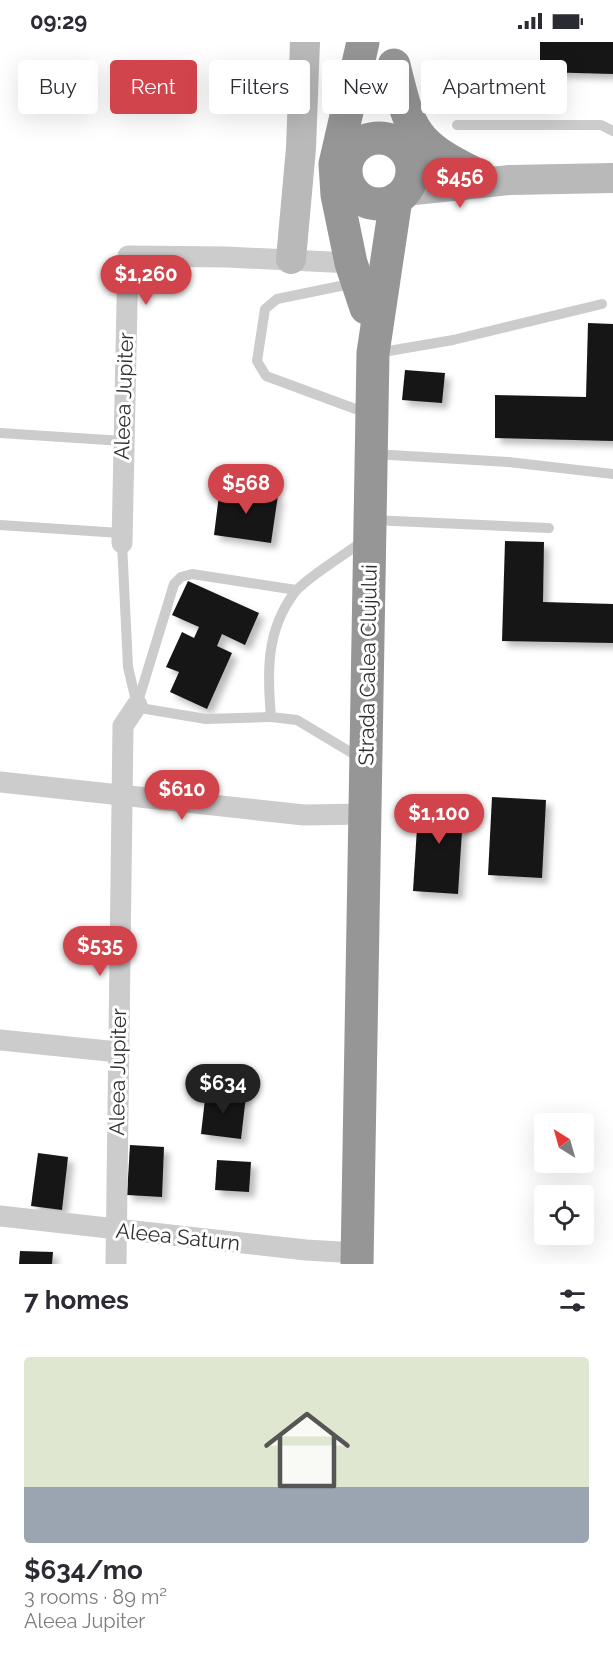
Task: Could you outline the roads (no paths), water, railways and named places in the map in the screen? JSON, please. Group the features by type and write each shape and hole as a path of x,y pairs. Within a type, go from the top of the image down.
{"highway":[{"path":"365,42 356,147 346,164 346,174 353,191 370,202 383,203 400,195 412,175 406,152 394,54"},
{"path":"358,285 337,195 335,164 365,42"},
{"path":"394,54 405,111 418,137 434,152 474,173"},
{"path":"356,147 375,138 390,139 406,152"},
{"name":"Strada Calea Clujului","path":"353,191 358,285 373,353"},
{"name":"Strada Calea Clujului","path":"357,1258 373,353 400,195"}],"main road":[{"path":"291,259 301,148 305,42"},
{"path":"406,152 433,167 510,180"},
{"path":"400,195 510,180 613,177"}],"street":[{"name":"Aleea Jupiter","path":"121,538 128,256 291,259 358,285"},
{"name":"Aleea Jupiter","path":"116,1264 123,726 137,705"},
{"path":"0,782 304,815 365,814"},
{"path":"0,1040 118,1052"},
{"name":"Aleea Saturn","path":"0,1216 306,1250 357,1258"}],"lane":[{"path":"457,125 601,125 613,131"},
{"path":"358,285 277,299 265,309 261,318 257,361 266,376 372,415"},
{"path":"373,353 453,340 602,304"},
{"path":"0,433 123,441"},
{"path":"371,453 508,462 613,474"},
{"path":"0,525 121,538 128,667 137,705"},
{"path":"271,717 267,674 275,628 296,591 370,528 549,528"},
{"path":"137,705 174,584 181,577 192,574 296,591"},
{"path":"137,705 146,709 206,718 271,717 297,720 366,761"}]}
